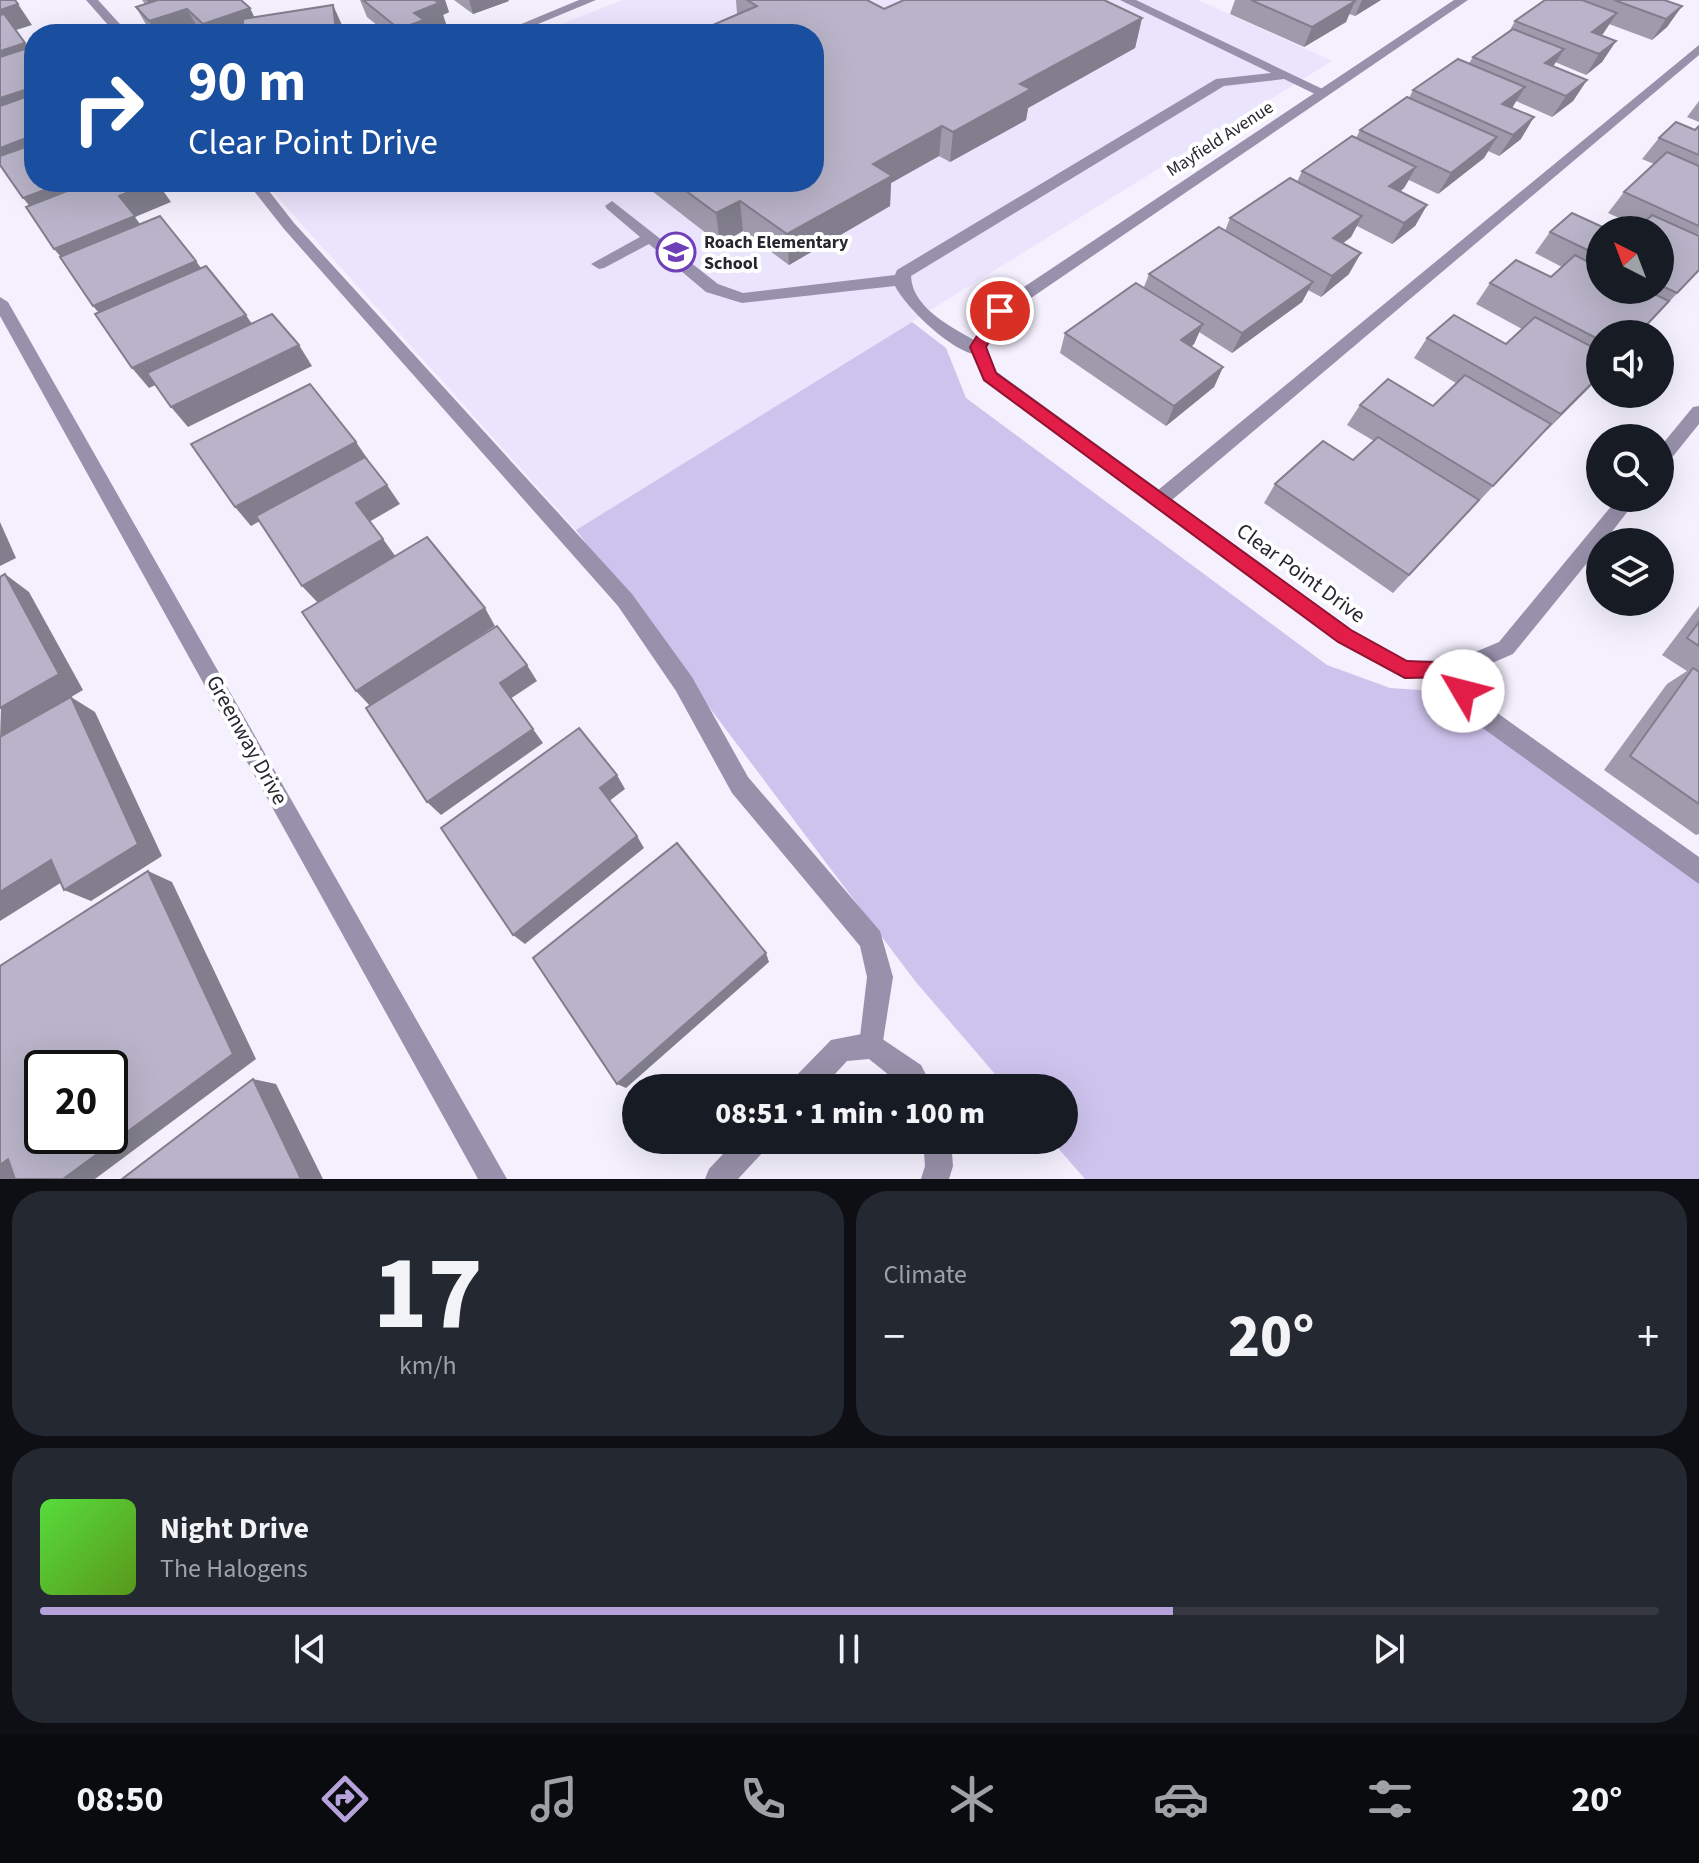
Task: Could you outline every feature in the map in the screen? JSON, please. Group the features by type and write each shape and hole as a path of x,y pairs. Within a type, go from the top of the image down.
{"street":[{"path":"92,0 114,24"},
{"path":"529,24 590,0"},
{"path":"1126,0 1324,93"},
{"name":"Mayfield Avenue","path":"980,351 978,347 1000,311 1462,0"},
{"path":"1159,500 1699,49"},
{"path":"612,206 712,288 742,298 901,280 911,269 1221,82 1285,75"},
{"path":"262,192 625,600 684,684 740,785 871,940 880,977 872,1045"},
{"path":"599,264 650,238"},
{"path":"901,280 911,303 980,351"},
{"name":"Greenway Drive","path":"1,305 493,1179"},
{"name":"Clear Point Drive","path":"980,351 990,376 1345,636 1405,670 1457,669 1506,648 1618,512"},
{"path":"1674,443 1699,412"},
{"path":"1445,669 1481,714 1699,872"},
{"path":"817,1074 840,1049 872,1045 912,1074"},
{"path":"719,1179 742,1154"},
{"path":"935,1179 938,1154"}],"shaded area":[{"name":"Roach Elementary School","path":"623,0 1198,0 1332,61 576,530 273,192 824,192 824,24 562,24"},
{"path":"912,322 946,348 966,398 1327,665 1390,688 1436,691 1699,880 1699,1179 1085,1179 1063,1154 1078,1154 1078,1074 995,1074 915,981 576,530"}],"building":[{"path":"0,0 15,0 18,4 0,10"},
{"path":"158,0 241,0 250,8 203,24 187,9 149,21 136,7"},
{"path":"363,0 434,0 439,3 414,13 424,20 413,24 393,24"},
{"path":"747,0 867,0 884,9 904,0 1104,0 1142,18 1020,84 1031,89 953,132 942,126 873,164 892,176 787,234 740,201 716,213 688,192 824,192 824,24 715,24 757,6"},
{"path":"1251,0 1352,0 1355,1 1312,27"},
{"path":"1545,0 1582,0 1617,13 1592,32 1616,41 1599,54 1515,21"},
{"path":"1614,0 1664,0 1682,6 1666,19"},
{"path":"333,5 335,24 243,24 243,19"},
{"path":"4,14 24,43 0,51 0,15"},
{"path":"1513,29 1564,49 1545,63 1587,80 1566,96 1473,57"},
{"path":"24,49 24,90 0,98 0,57"},
{"path":"1458,59 1525,87 1502,104 1534,117 1513,135 1413,90"},
{"path":"1407,97 1497,137 1451,173 1360,130"},
{"path":"24,98 24,139 0,148 0,106"},
{"path":"1676,122 1695,130 1699,126 1699,155 1659,138"},
{"path":"1352,136 1416,167 1389,186 1427,205 1404,223 1302,171"},
{"path":"24,148 24,192 39,192 23,198 0,165 0,156"},
{"path":"1667,152 1699,166 1699,226 1624,192"},
{"path":"1290,178 1362,216 1333,238 1361,253 1332,276 1230,218"},
{"path":"64,192 129,192 119,196 135,216 54,249 26,207"},
{"path":"1572,213 1586,219 1586,249 1550,232"},
{"path":"160,216 196,261 93,306 60,257"},
{"path":"1674,225 1699,236 1699,270 1677,293 1674,292"},
{"path":"1219,227 1313,282 1242,333 1149,274"},
{"path":"1575,255 1586,261 1586,304 1666,304 1651,320 1586,320 1586,333 1490,283 1516,260 1551,277"},
{"path":"206,266 246,315 132,368 95,314"},
{"path":"1136,283 1203,324 1181,340 1223,367 1174,406 1065,333"},
{"path":"272,314 299,345 171,407 147,373"},
{"path":"1454,315 1506,344 1535,317 1586,344 1586,389 1561,414 1427,338"},
{"path":"1465,375 1551,424 1493,486 1360,405 1388,379 1433,406"},
{"path":"310,384 356,442 235,507 191,444"},
{"path":"1378,437 1479,500 1409,575 1275,484 1323,441 1353,460"},
{"path":"365,457 387,485 356,503 383,539 302,586 256,516"},
{"path":"427,537 485,608 356,691 302,612"},
{"path":"5,574 59,674 0,708 0,577"},
{"path":"1699,622 1699,646 1687,638"},
{"path":"497,626 527,665 500,683 533,729 427,802 366,708"},
{"path":"1693,668 1699,672 1699,804 1630,756"},
{"path":"71,697 138,844 64,890 51,860 0,892 0,737"},
{"path":"579,728 617,775 600,788 637,836 513,935 441,828"},
{"path":"677,843 766,953 628,1074 622,1074 622,1080 617,1084 533,958"},
{"path":"148,871 233,1054 128,1131 128,1050 24,1050 24,1154 97,1154 63,1179 15,1179 8,1159 0,1165 0,966"},
{"path":"253,1079 301,1179 122,1179"}],"place":[{"name":"Roach Elementary School","path":"676,252"}],"route":[{"path":"1000,311 978,347 990,376 1345,636 1405,670 1445,669 1463,691"}]}
